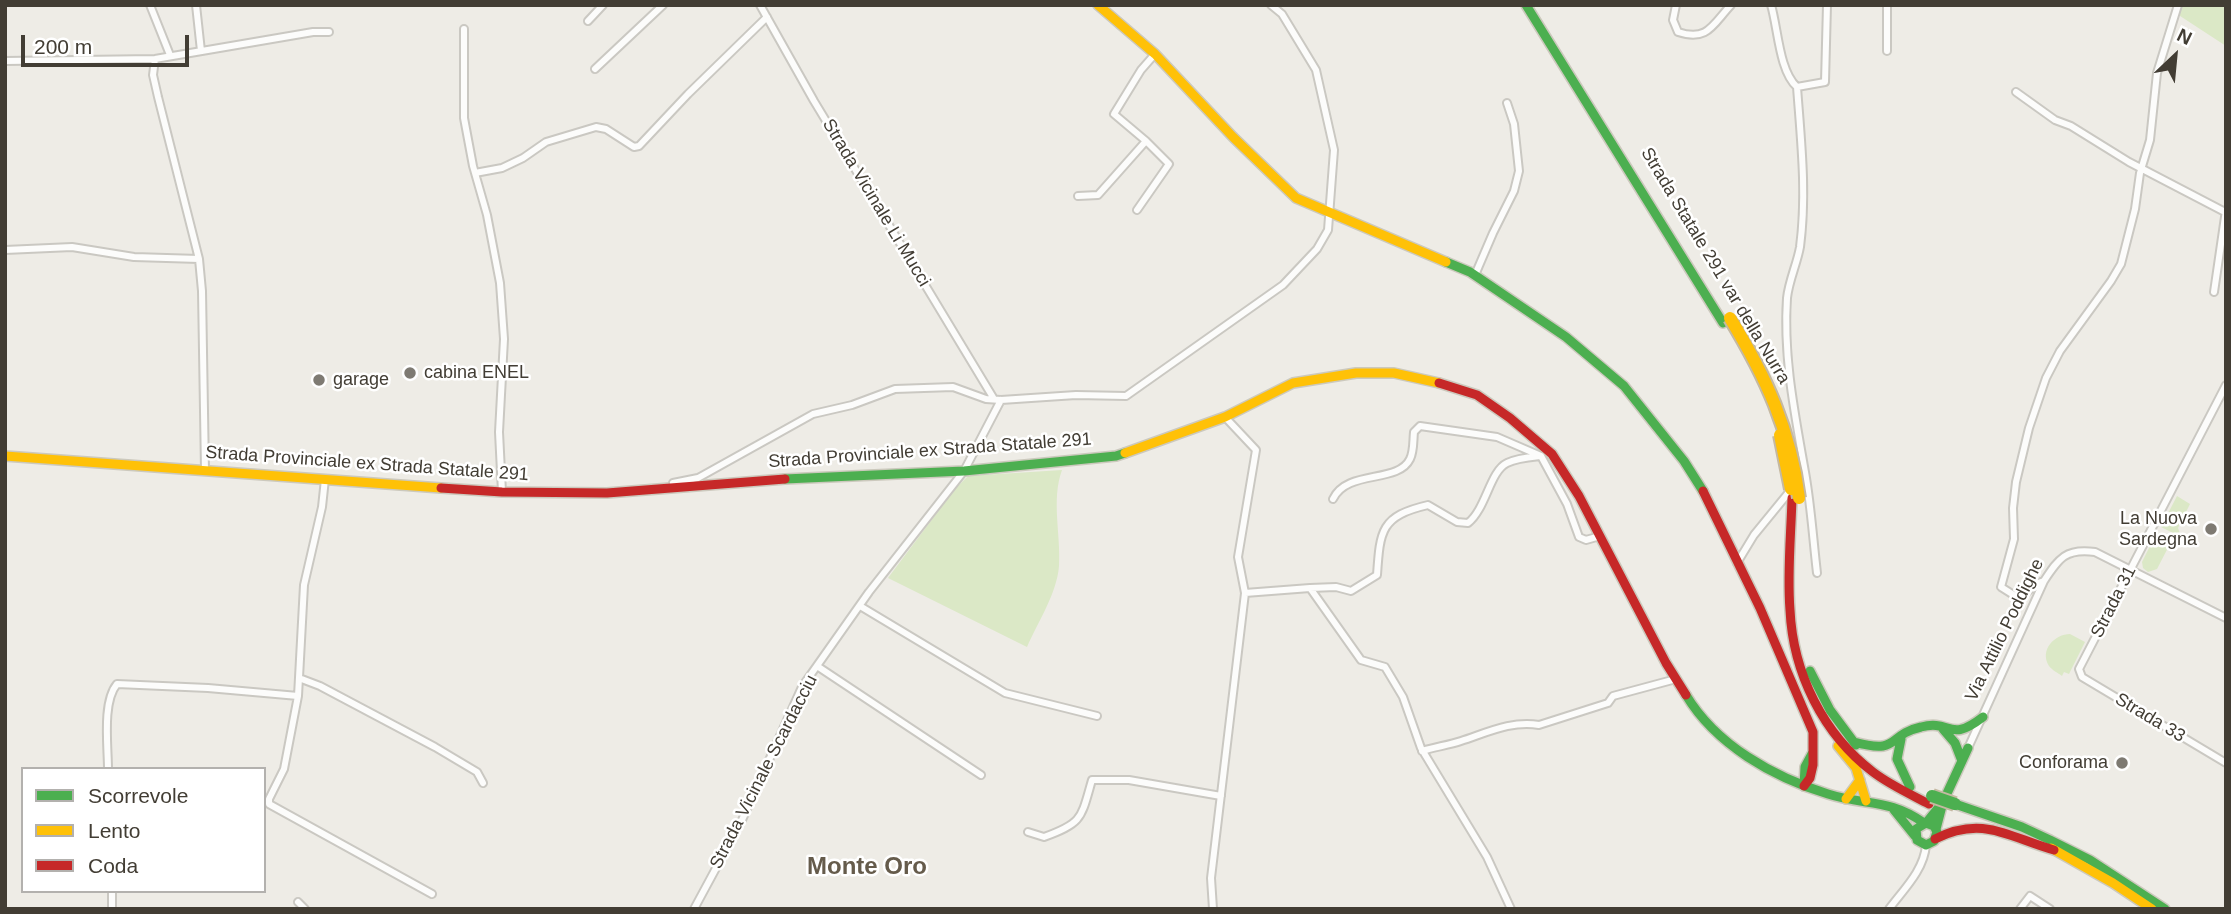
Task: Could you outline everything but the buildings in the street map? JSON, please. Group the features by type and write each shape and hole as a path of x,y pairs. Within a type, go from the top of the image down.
{"main road":[{"path":"1098,5 1155,54 1296,198 1475,275 1566,337 1624,386 1684,461 1701,487 1809,721 1814,745 1810,778 1804,786"},
{"name":"Strada Statale 291 var della Nurra","path":"1526,5 1726,320"},
{"name":"Strada Statale 291 var della Nurra","path":"1535,5 1726,320 1764,392 1783,443 1795,498 1798,615 1802,648 1825,702 1854,742 1875,763 1941,805"},
{"name":"Strada Provinciale ex Strada Statale 291","path":"5,456 502,492 607,493 738,481 964,471 1116,456 1225,417 1276,390 1308,379 1356,373 1394,373 1448,384 1476,395 1496,407 1552,454 1579,496 1676,679 1690,702 1715,730 1748,758 1774,773 1829,795 1907,811 1929,832"},
{"name":"Strada Statale 291 var della Nurra","path":"1795,498 1791,626 1802,670 1823,718 1870,770 1905,792 1941,805 2022,827 2152,909"},
{"path":"1854,742 1882,749 1892,746 1912,729 1925,725 1965,731 1983,717"},
{"path":"1823,718 1829,734 1856,768 1866,801"},
{"path":"1948,730 1965,754"},
{"path":"1901,739 1897,759 1910,787"},
{"name":"Via Attilio Poddighe","path":"1929,832 1965,754"},
{"path":"1774,773 1790,774 1810,762"},
{"path":"1810,762 1816,780 1829,795"},
{"path":"1846,799 1860,780"},
{"path":"1907,811 1917,814 1941,805"},
{"path":"1893,808 1915,836 1918,826 1929,832 1978,826 2051,845"},
{"name":"Strada Statale 291 var della Nurra","path":"2051,845 2090,860 2165,909"}],"street":[{"path":"150,5 170,55"},
{"path":"196,5 201,51"},
{"path":"588,21 603,5"},
{"name":"Strada Vicinale Li Mucci","path":"760,5 814,101 998,400"},
{"path":"642,490 698,478 813,414 852,405 895,389 953,387 998,400 1076,395 1126,396 1283,285 1317,249 1328,230 1334,150 1316,70 1282,14 1271,5"},
{"path":"1676,5 1674,25 1678,32 1693,35 1709,31 1731,5"},
{"path":"1771,5 1784,64 1792,83 1797,87 1804,169 1799,250 1787,298 1791,399 1805,474 1817,573"},
{"path":"1797,87 1825,82 1827,5"},
{"path":"1887,5 1887,51"},
{"path":"2044,581 2035,584 2020,599 2001,587 2014,539 2016,482 2029,428 2046,378 2060,351 2121,264 2150,139 2157,73 2178,5"},
{"path":"595,69 661,6"},
{"path":"475,173 502,168 546,142 596,127 606,129 634,147 639,146 688,93 767,17"},
{"path":"464,29 464,118 500,283 504,339 499,432 502,492"},
{"path":"5,61 155,59 313,32 329,32"},
{"path":"1137,210 1169,165 1114,114 1141,70 1155,54"},
{"path":"155,59 153,75 199,259 205,471"},
{"path":"2016,92 2056,120 2092,138 2136,166 2225,211 2214,292"},
{"path":"1475,275 1514,191 1519,171 1514,124 1507,103"},
{"path":"1078,196 1098,195 1146,141"},
{"path":"5,250 72,247 134,257 199,259"},
{"name":"Strada 31","path":"2079,669 2226,385"},
{"name":"Strada Vicinale Scardacciu","path":"698,908 802,687 860,606 964,471 998,400"},
{"path":"1213,909 1211,878 1245,593 1238,557 1256,450 1225,417"},
{"path":"1332,499 1336,492 1352,481 1392,472 1405,466 1412,451 1414,432 1420,426 1496,437 1541,456 1567,503 1579,537 1586,540 1600,536"},
{"path":"1245,593 1336,587 1352,591 1377,575 1379,546 1385,526 1394,517 1428,505 1457,522 1468,523 1484,502 1499,469 1507,463 1541,456"},
{"path":"1737,563 1754,536 1805,474"},
{"path":"325,479 323,507 304,585 298,696 284,769 269,804 432,894"},
{"name":"Via Attilio Poddighe","path":"1965,754 2044,581 2056,562 2068,553 2080,550 2095,552 2226,618"},
{"path":"1310,588 1361,660 1385,667 1403,697 1422,751 1487,857 1511,909"},
{"path":"860,606 1005,693 1097,716"},
{"path":"817,666 981,775"},
{"name":"Strada 33","path":"2079,669 2082,677 2226,764"},
{"path":"299,678 320,686 435,747 477,772 483,783"},
{"path":"1422,751 1459,742 1492,729 1529,723 1539,725 1608,703 1613,696 1676,679"},
{"path":"108,767 108,705 111,691 117,684 298,696"},
{"path":"1028,832 1044,837 1077,822 1092,780 1129,780 1221,796"},
{"path":"1889,909 1919,869 1925,856 1929,832"},
{"path":"2020,909 2030,896 2050,909"},
{"path":"298,902 305,909"}],"green space":[{"path":"2180,5 2226,5 2226,46 2177,14"},
{"path":"1062,470 1057,493 1058,576 1027,647 888,578 954,490 968,476"},
{"path":"2177,496 2190,504 2178,528 2181,536 2187,537 2185,539 2161,527"},
{"path":"2157,532 2172,540 2157,569 2148,572 2143,568 2142,562"},
{"path":"2070,634 2085,642 2069,674 2064,672 2062,676 2049,666 2046,654 2054,640"}],"traffic: fast":[{"path":"1526,5 1723,323"},
{"path":"1446,262 1470,272 1566,337 1624,386 1684,461 1703,491"},
{"path":"785,479 964,471 1125,453"},
{"path":"1810,671 1830,710 1856,745"},
{"path":"1686,695 1713,729 1730,744 1767,768 1807,787 1841,798 1888,806 1924,823"},
{"path":"1854,742 1887,745 1910,730 1931,725 1963,729 1983,717"},
{"path":"1943,729 1955,743 1962,761"},
{"path":"1901,739 1897,759 1910,787"},
{"path":"1936,829 1943,802 1968,748"},
{"path":"1804,786 1805,767 1812,754"},
{"path":"1932,796 1955,804"},
{"path":"1926,823 1934,826 1937,832 1934,841 1926,845 1917,840 1916,829 1926,823 1943,802"},
{"path":"1955,804 2022,827 2050,840"},
{"path":"1894,810 1915,836"},
{"path":"2050,840 2090,860 2165,909"}],"traffic: slow":[{"path":"1098,5 1155,54 1233,137 1296,198 1446,262"},
{"path":"1730,318 1755,361 1775,404 1789,449 1799,498"},
{"path":"1125,453 1225,417 1293,383 1356,373 1394,373 1439,383"},
{"path":"1780,435 1791,489"},
{"path":"5,456 441,488"},
{"path":"1838,746 1856,768 1866,801"},
{"path":"1846,799 1860,780"},
{"path":"2051,848 2152,909"}],"traffic: jam":[{"path":"1439,383 1477,395 1510,418 1552,454 1579,496 1666,663 1686,695"},
{"path":"441,488 502,492 607,493 785,479"},
{"path":"1703,491 1760,608 1813,732 1813,765 1810,778 1804,786"},
{"path":"1792,498 1790,610 1792,633 1804,679 1826,721 1855,757 1886,781 1929,804"},
{"path":"1935,839 1952,832 1982,829 2009,834 2054,850"}],"place":[{"name":"cabina ENEL","path":"410,373"},
{"name":"garage","path":"319,380"},
{"name":"La Nuova Sardegna","path":"2211,529"},
{"name":"Conforama","path":"2122,763"}],"district":[{"name":"Monte Oro","path":"867,867"}]}
